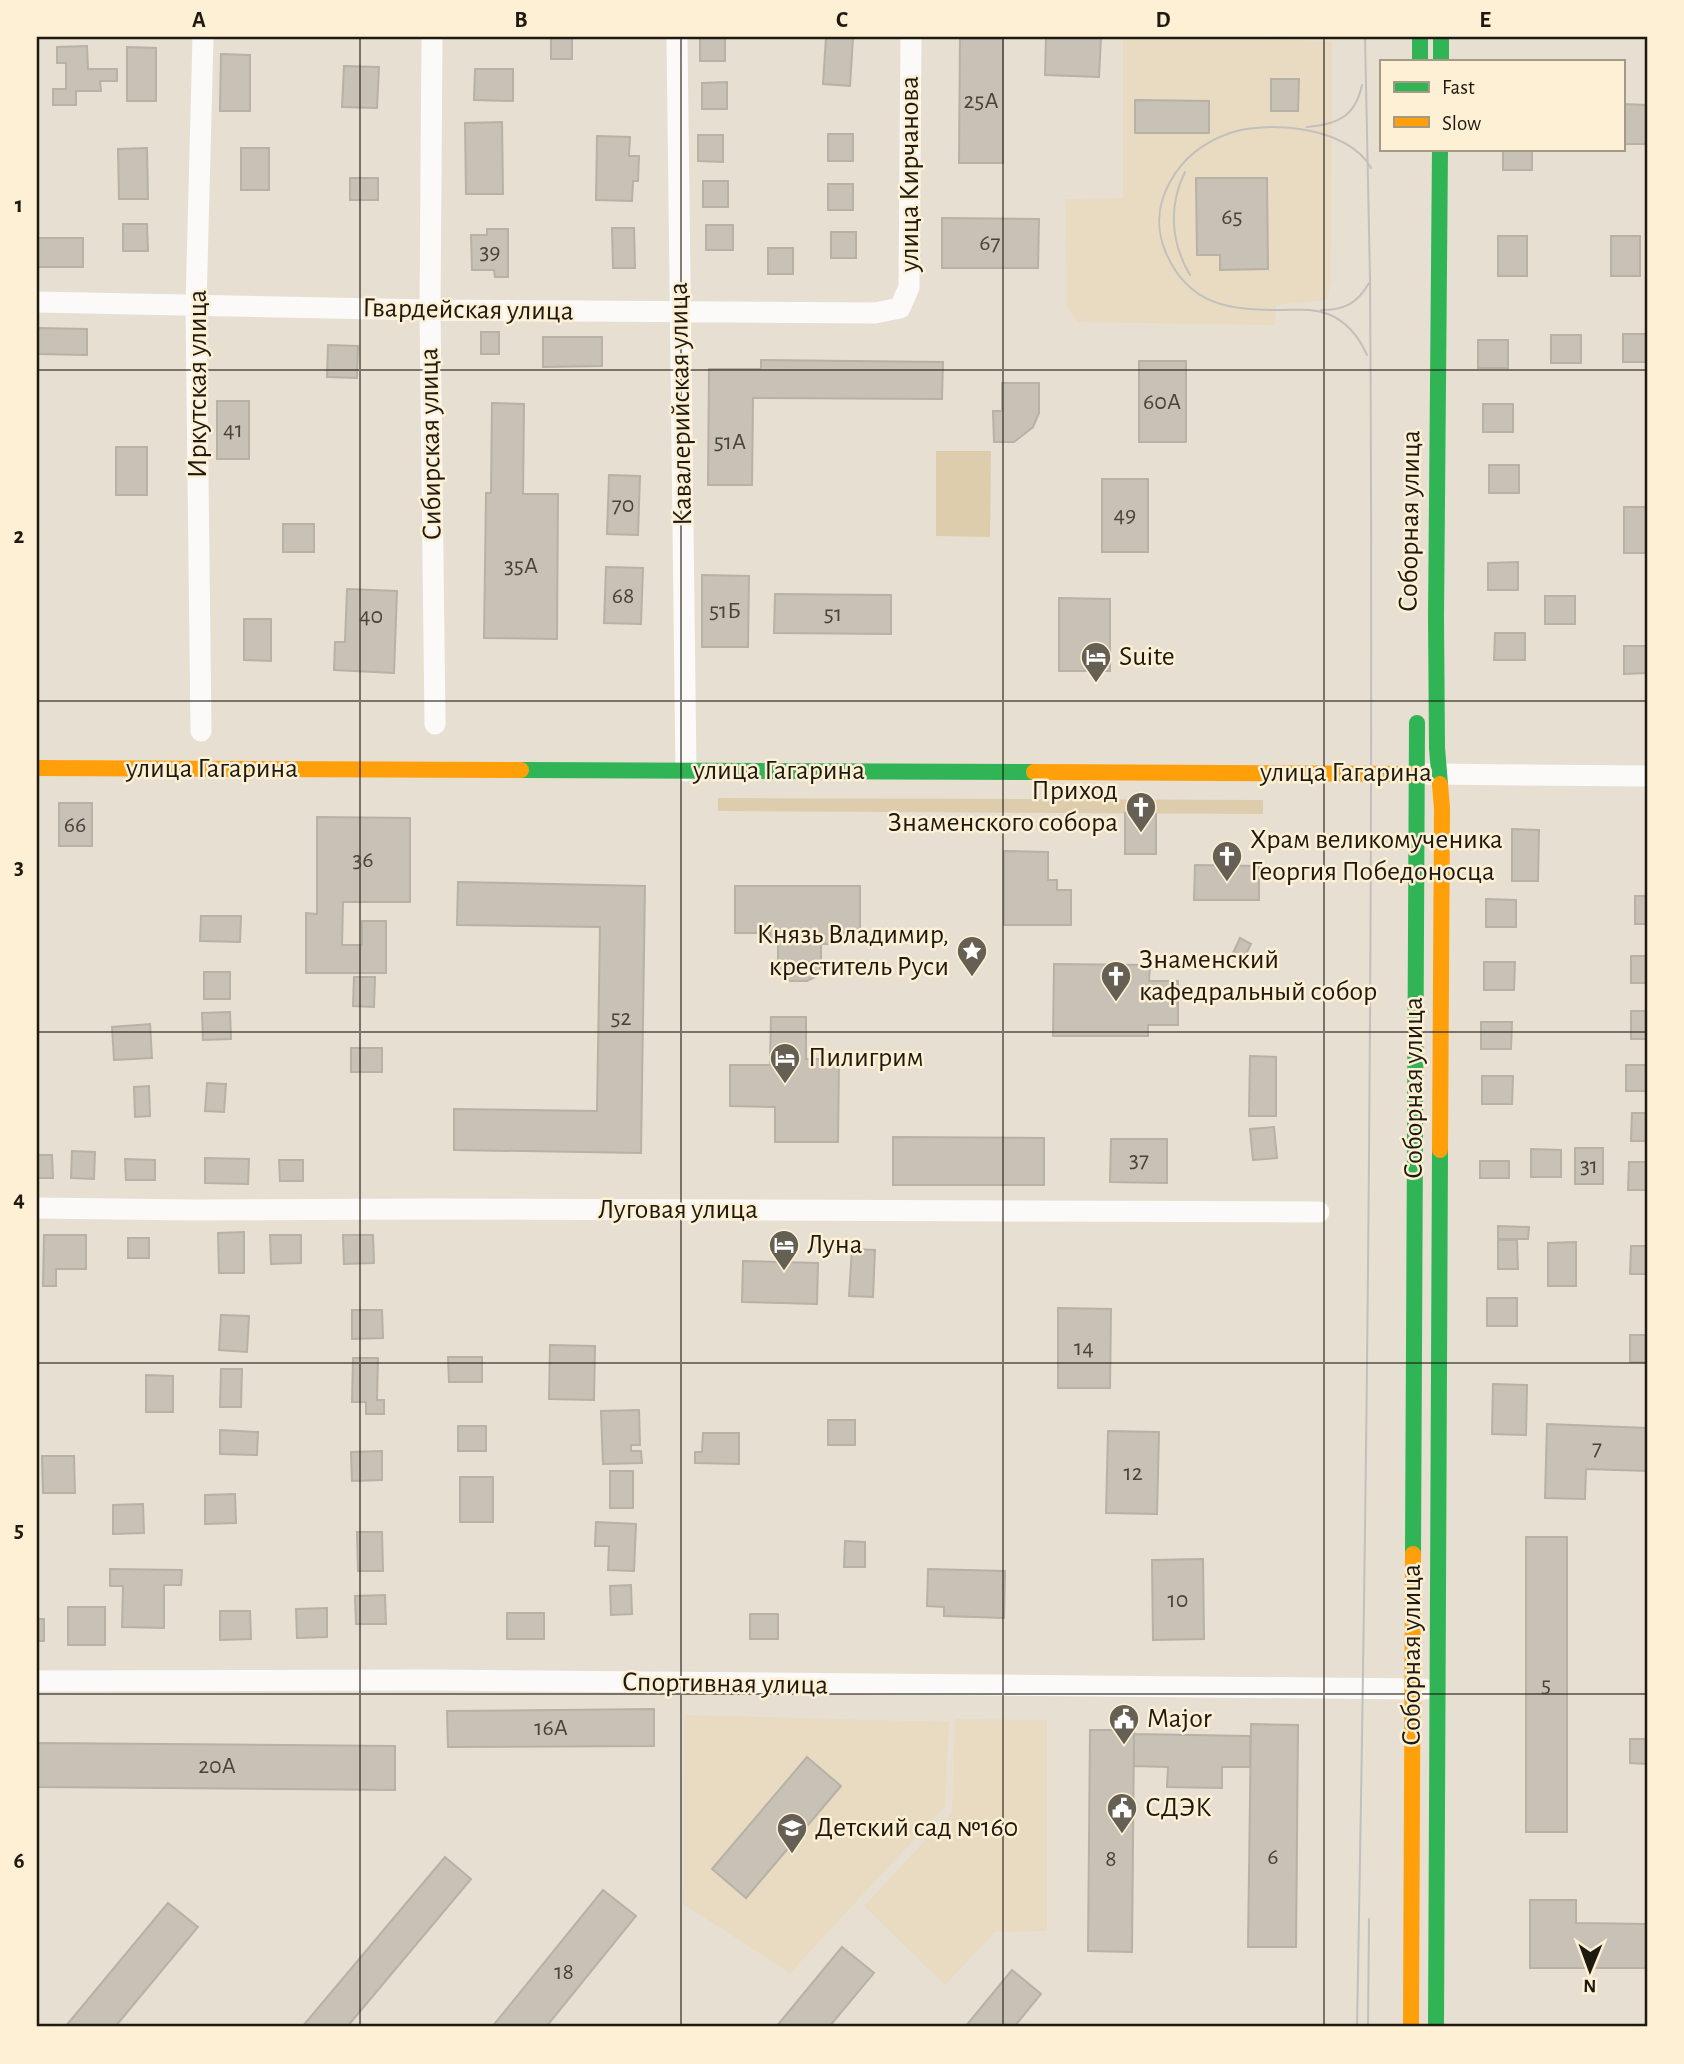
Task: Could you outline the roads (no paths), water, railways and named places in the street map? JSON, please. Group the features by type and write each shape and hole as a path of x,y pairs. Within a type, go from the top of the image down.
{"main road":[{"path":"1420,37 1420,60"},
{"path":"1441,37 1441,60"},
{"name":"Соборная улица","path":"1410,2027 1415,1221 1428,774 1436,617 1429,310 1440,150"},
{"name":"Соборная улица","path":"1417,706 1428,774 1442,808 1436,2027"},
{"name":"улица Гагарина","path":"37,768 1428,774"}],"street":[{"name":"Иркутская улица","path":"201,731 197,306 203,37"},
{"name":"Сибирская улица","path":"432,37 429,310 435,724"},
{"name":"Кавалерийская улица","path":"677,37 686,771"},
{"name":"улица Кирчанова","path":"900,308 909,287 911,37"},
{"name":"Гвардейская улица","path":"37,302 429,310 874,313 900,308"},
{"name":"улица Гагарина","path":"1428,774 1647,776"},
{"name":"Луговая улица","path":"37,1208 1319,1212"},
{"path":"1415,1221 1440,1221"},
{"name":"Спортивная улица","path":"37,1681 428,1680 1438,1689"}],"tram line":[{"path":"1357,2027 1371,933 1370,277 1365,37"},
{"path":"1307,127 1328,124 1344,117 1355,105 1362,85"},
{"path":"1367,355 1352,331 1328,314 1311,310 1245,309 1228,306 1199,294 1175,271 1166,253 1159,218 1166,191 1175,173 1188,158 1211,141 1246,129 1286,128 1327,135 1360,154 1371,168"},
{"path":"1185,172 1176,198 1174,224 1179,250 1190,275"},
{"path":"1321,310 1337,309 1355,301 1369,283"},
{"path":"1368,2027 1369,1919"}],"place":[{"name":"Suite","path":"1096,684"},
{"name":"Приход Знаменского собора","path":"1141,834"},
{"name":"Храм великомученика Георгия Победоносца","path":"1227,883"},
{"name":"Князь Владимир, креститель Руси","path":"972,978"},
{"name":"Знаменский кафедральный собор","path":"1116,1003"},
{"name":"Пилигрим","path":"785,1085"},
{"name":"Луна","path":"784,1272"},
{"name":"Major","path":"1124,1746"},
{"name":"СДЭК","path":"1122,1835"},
{"name":"Детский сад №160","path":"792,1855"}]}
